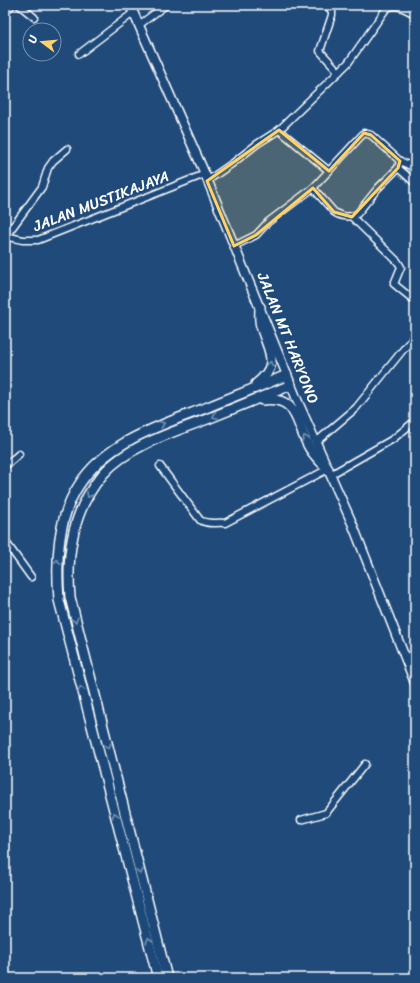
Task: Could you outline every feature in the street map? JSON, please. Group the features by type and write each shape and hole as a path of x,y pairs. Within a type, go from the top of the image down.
{"highway":[{"path":"245,392 266,377 272,360 260,325 260,307"},
{"path":"165,977 59,600 57,572 59,541 67,511 78,486 92,468 105,455 155,427 287,375"},
{"path":"165,977 70,596 68,572 70,543 80,513 103,474 113,465 134,451 159,438 291,385"},
{"path":"251,402 279,399 288,404 294,412 308,446 329,472"}],"main road":[{"name":"JALAN MT HARYONO","path":"131,9 206,178 291,385 367,559 415,683"}],"street":[{"path":"5,11 12,5"},
{"path":"19,5 34,17"},
{"path":"139,25 166,5"},
{"path":"326,5 332,12 332,15 320,51 339,72"},
{"name":"JALAN MUSTIKAJAYA","path":"6,236 23,240 38,240 206,178 233,163 256,144 279,130 348,63 386,9 393,6 398,6 415,14"},
{"path":"79,54 131,9"},
{"path":"279,130 329,171"},
{"path":"234,246 256,235 268,222 313,188 364,133 371,135 414,182"},
{"path":"6,236 42,187 48,168 53,161 67,149"},
{"path":"399,165 415,168"},
{"path":"352,217 357,214 399,165"},
{"path":"313,188 334,212 352,217 398,262 401,267 394,284 415,301"},
{"path":"316,442 356,408 415,335"},
{"path":"160,466 200,520 205,523 212,524 225,523 393,439 415,421"},
{"path":"5,466 19,454"},
{"path":"5,541 31,577"},
{"path":"406,661 415,651"},
{"path":"301,820 326,812 365,764"}],"highlighted area":[{"path":"279,130 329,171 364,133 371,135 400,161 398,168 352,217 334,212 313,188 256,235 234,246 207,181"}]}
